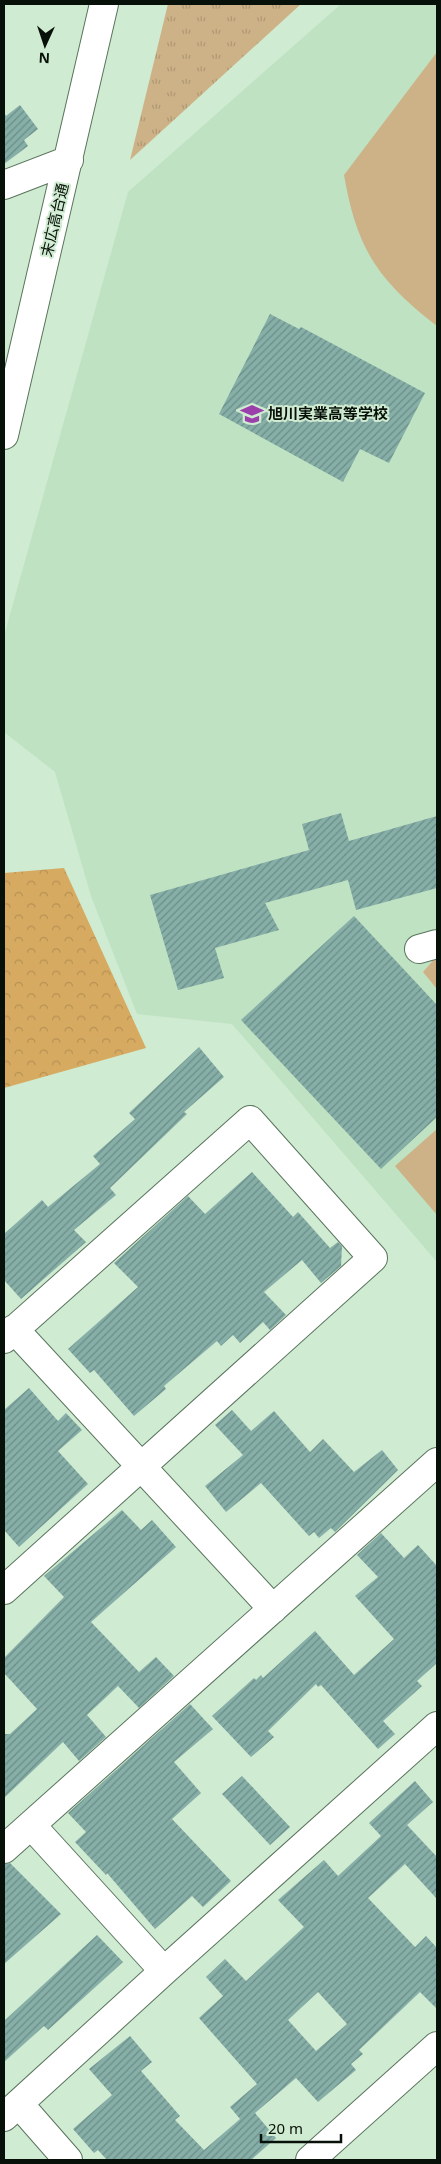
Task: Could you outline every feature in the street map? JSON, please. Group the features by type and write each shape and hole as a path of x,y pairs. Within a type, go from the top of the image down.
{"street":[{"name":"末広高台通","path":"4,435 104,4"},
{"path":"4,184 69,160"},
{"path":"4,1590 139,1466 373,1258 250,1120 9,1334 139,1466 273,1609"},
{"path":"4,1849 437,1462"},
{"path":"68,2160 11,2111 437,1726"},
{"path":"31,1825 164,1971"},
{"path":"310,2160 437,2046"}],"shaded area":[{"name":"旭川実業高等学校","path":"341,4 437,4 437,1262 232,1024 137,1014 91,896 55,772 4,732 4,636 128,192"}],"green space":[{"path":"168,4 301,4 130,160"},
{"path":"437,52 437,326 399,294 373,261 356,224 344,175"},
{"path":"64,868 146,1048 4,1088 4,873"},
{"path":"437,956 437,989 423,972"},
{"path":"437,1129 437,1215 395,1166"}],"building":[{"path":"20,105 38,129 24,140 28,146 4,164 4,113 6,116"},
{"path":"270,314 299,329 301,327 425,393 389,463 360,449 343,482 219,414"},
{"path":"341,813 349,841 437,816 437,888 356,910 348,880 265,903 279,930 215,948 224,978 178,990 150,895 309,850 302,824"},
{"path":"354,916 437,1005 437,1117 381,1169 241,1020"},
{"path":"199,1047 224,1077 184,1112 187,1114 110,1188 116,1195 74,1230 86,1242 21,1299 4,1280 4,1234 42,1200 48,1207 100,1164 93,1156 135,1119 129,1113"},
{"path":"252,1172 293,1217 298,1212 330,1248 338,1242 342,1246 341,1266 321,1283 302,1260 264,1292 286,1315 270,1330 263,1322 240,1343 233,1335 221,1346 217,1341 164,1386 166,1389 134,1416 94,1370 90,1373 68,1349 138,1287 114,1263 188,1196 205,1214"},
{"path":"29,1388 58,1421 66,1413 82,1430 58,1451 88,1484 19,1547 4,1530 4,1410"},
{"path":"232,1410 251,1431 274,1411 310,1452 323,1439 354,1472 382,1450 398,1470 335,1532 331,1528 319,1538 314,1532 309,1536 261,1483 226,1512 205,1486 243,1455 215,1425"},
{"path":"122,1510 141,1530 152,1520 176,1547 91,1622 139,1672 156,1657 174,1676 139,1708 118,1686 87,1715 106,1737 79,1761 63,1742 4,1798 4,1734 10,1734 37,1709 4,1673 4,1658 64,1597 44,1576"},
{"path":"381,1533 404,1558 418,1545 437,1566 437,1663 417,1681 422,1686 383,1721 395,1734 378,1749 321,1685 318,1687 316,1684 268,1731 274,1737 251,1757 212,1716 254,1678 256,1680 261,1675 263,1678 315,1631 354,1675 394,1639 355,1596 378,1577 357,1555"},
{"path":"190,1704 213,1729 174,1762 201,1793 172,1819 231,1881 203,1907 192,1896 155,1929 107,1873 106,1875 75,1842 86,1832 68,1813"},
{"path":"242,1776 290,1827 270,1845 222,1794"},
{"path":"415,1781 433,1802 407,1825 437,1857 437,1899 405,1864 368,1898 415,1947 426,1936 437,1948 437,2009 420,1992 359,2050 363,2054 351,2064 356,2070 318,2102 296,2078 255,2113 276,2138 251,2160 107,2160 98,2150 94,2153 73,2129 112,2095 89,2069 130,2036 152,2062 141,2071 180,2116 175,2120 204,2150 240,2119 230,2107 257,2084 199,2018 223,1996 206,1977 225,1959 246,1981 304,1927 278,1900 324,1860 338,1876 381,1836 369,1823","holes":["318,1992 347,2024 316,2051 288,2020"]},
{"path":"10,1863 61,1914 4,1964 4,1864"},
{"path":"97,1935 123,1962 48,2030 44,2026 4,2062 4,2021"}],"place":[{"name":"旭川実業高等学校","path":"252,414"}]}
